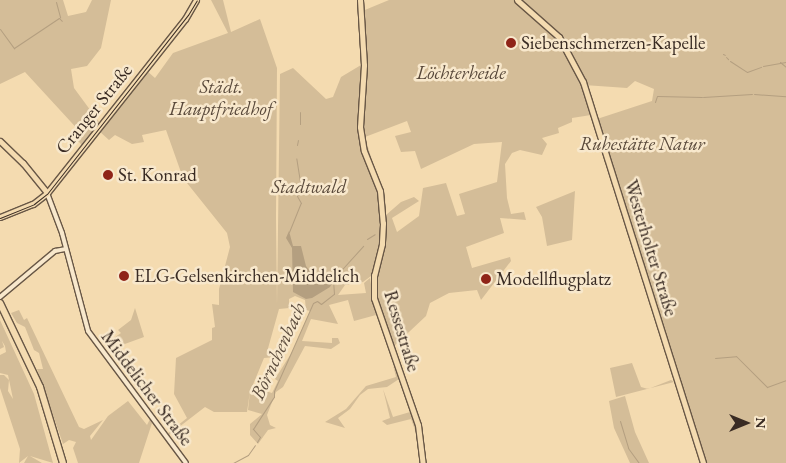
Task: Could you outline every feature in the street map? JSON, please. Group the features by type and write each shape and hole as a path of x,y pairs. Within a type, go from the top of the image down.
{"highway":[{"path":"0,303 40,387 63,463"},
{"path":"0,311 36,388 58,463"}],"main road":[{"name":"Cranger Straße","path":"0,217 46,194 185,19 196,0"},
{"name":"Ressestraße","path":"360,0 364,65 360,127 364,151 380,191 383,223 382,244 374,274 374,298 418,425 423,463"},
{"name":"Westerholter Straße","path":"517,0 559,37 583,82 703,463"},
{"path":"0,141 36,178 46,194"}],"street":[{"name":"Middelicher Straße","path":"46,194 55,213 88,331 186,463"},
{"path":"0,297 55,251 65,248"}],"green space":[{"path":"0,0 63,0 68,16 86,12 92,0 111,0 101,48 87,66 71,69 74,88 99,122 82,145 77,140 82,134 25,72 0,84"},
{"path":"211,0 223,0 231,32 260,19 277,68 277,305 280,74 293,68 326,99 333,97 341,77 361,65 358,134 379,199 379,243 371,276 363,282 345,285 338,295 366,293 364,283 370,278 376,315 354,321 348,300 329,305 338,324 311,319 302,341 332,343 332,338 338,338 340,343 331,349 305,346 283,387 276,392 267,415 270,425 276,428 268,430 258,444 250,435 250,424 262,414 248,410 250,391 247,412 214,412 205,407 170,434 168,437 188,463 182,463 152,423 139,463 78,463 73,448 76,442 69,440 63,444 37,369 43,369 39,353 34,350 25,327 17,323 11,313 19,310 24,320 27,318 79,427 84,429 103,420 90,436 91,440 108,416 128,401 147,425 150,419 153,420 167,434 187,418 174,394 176,358 212,340 212,328 215,327 212,304 219,305 219,289 230,247 227,233 183,178 166,130 142,135 144,142 132,144 115,135 109,140 99,131 147,71 155,78 173,53 228,33","holes":["295,296 305,300 306,310 310,311 292,352 275,379 278,381 272,393 252,387 264,358 276,357 267,352 279,309 289,308 289,299"]},
{"path":"389,0 786,0 786,463 707,463 701,452 597,119 652,101 654,89 635,81 627,88 584,85 591,115 572,118 572,122 558,128 559,133 542,138 547,144 542,155 520,150 512,153 505,164 507,198 511,214 524,212 526,220 500,218 504,233 466,247 472,268 510,257 511,261 481,300 477,290 449,293 430,303 426,316 393,347 377,305 375,276 386,237 381,188 385,196 386,215 401,202 414,197 419,201 392,218 397,232 419,216 423,188 446,183 457,216 465,214 459,194 497,182 502,142 474,144 421,169 415,151 401,152 395,136 411,132 407,121 365,137 380,187 363,138 365,62 360,12"},
{"path":"575,191 572,240 547,246 542,217 536,207"},
{"path":"135,308 144,337 111,349 108,342 121,333 118,330 131,320"},
{"path":"0,320 34,394 53,463 30,456 42,463 24,463 28,456 19,463 20,449 0,388 0,375 4,375 9,380 8,391 13,399 8,375 0,373 0,355 6,352 2,341 4,347 0,349"},
{"path":"632,363 641,387 647,389 616,397 610,368"},
{"path":"393,365 399,379 387,387 368,389 360,395 350,409 338,418 345,428 325,422 346,409 366,386 396,377"},
{"path":"671,380 674,382 650,388"},
{"path":"400,382 412,415 419,441 411,419 387,425 382,421 390,418 383,389 393,417 410,412"},
{"path":"625,396 635,432 649,463 630,463 614,428 609,401"}],"shaded area":[{"path":"289,231 293,246 301,246 306,266 315,278 320,281 330,275 335,277 330,287 312,298 306,299 293,292 292,248 286,238"}],"waterway":[{"path":"56,2 60,17"},
{"path":"0,29 14,48 59,18 62,21"},
{"path":"730,61 747,72 761,67"},
{"path":"780,62 786,67"},
{"path":"763,66 786,62"},
{"path":"703,97 752,94"},
{"path":"754,94 786,96"},
{"path":"655,102 657,96 702,97"},
{"path":"300,112 300,124"},
{"path":"297,145 298,140"},
{"path":"289,232 301,203 297,196 301,188 296,158"},
{"path":"367,239 375,234"},
{"path":"335,277 363,246"},
{"name":"Börnchenbach","path":"257,442 260,437 253,429 274,397 274,391 313,303 317,301 321,304 334,294 333,280"},
{"path":"715,358 736,356 767,387 786,380"},
{"path":"620,421 628,448 639,463"},
{"path":"233,463 248,455 255,445"}],"tram line":[{"path":"0,218 34,204 47,194 188,15 197,0"}],"place":[{"name":"Siebenschmerzen-Kapelle","path":"511,43"},
{"name":"St. Konrad","path":"108,175"},
{"name":"ELG-Gelsenkirchen-Middelich","path":"124,276"},
{"name":"Modellflugplatz","path":"486,279"}],"park label":[{"name":"Löchterheide","path":"461,73"},
{"name":"Städt. Hauptfriedhof","path":"221,98"},
{"name":"Ruhestätte Natur","path":"642,144"},
{"name":"Stadtwald","path":"309,187"}]}
